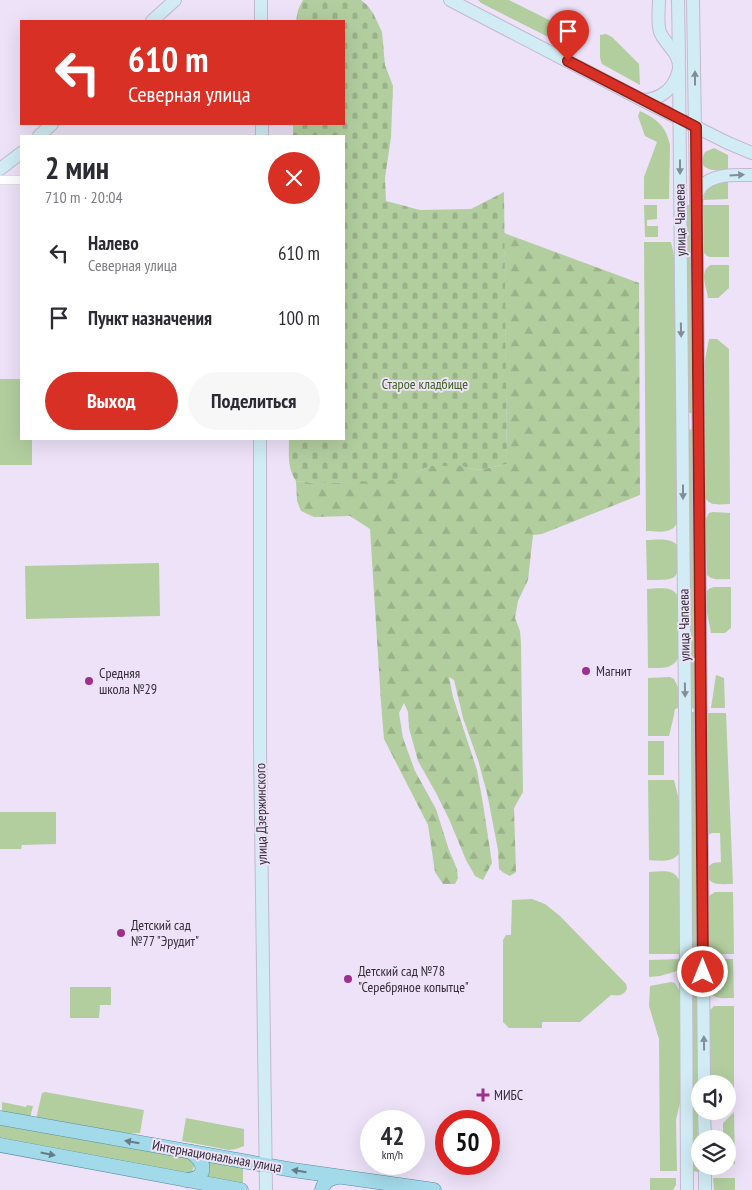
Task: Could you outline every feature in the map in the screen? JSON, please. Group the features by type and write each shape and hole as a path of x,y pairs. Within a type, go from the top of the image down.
{"main road":[{"path":"153,20 175,0"},
{"path":"261,0 261,20"},
{"path":"450,0 642,100 752,153"},
{"path":"642,100 657,98 669,89 676,80 679,64 674,51 660,32 659,0"},
{"name":"улица Чапаева","path":"678,0 685,710 686,1190"},
{"name":"улица Чапаева","path":"694,0 704,1075"},
{"path":"41,135 51,125"},
{"path":"0,169 20,154"},
{"path":"696,196 701,186 710,180 723,176 752,174"},
{"path":"682,422 698,422"},
{"name":"улица Дзержинского","path":"260,440 260,748 266,1190"},
{"name":"Интернациональная улица","path":"0,1118 338,1177 434,1190"},
{"name":"Интернациональная улица","path":"0,1145 242,1190"},
{"path":"185,1180 197,1178 202,1172 200,1160 191,1152"},
{"path":"705,1175 705,1190"},
{"path":"322,1190 327,1180 338,1177"}],"street":[{"path":"0,180 20,180"}],"green space":[{"name":"Старое кладбище","path":"303,0 361,0 373,13 382,32 385,65 393,86 391,137 385,178 386,201 420,210 471,209 504,192 507,464 478,470 461,466 430,466 412,474 385,482 316,483 296,481 293,476 289,461 289,440 345,440 345,135 293,135 293,125 345,125 345,20 296,20 298,10"},
{"path":"478,0 509,0 577,34 584,43 579,50 572,49"},
{"path":"606,34 612,37 639,64 640,85 602,64 600,58 600,35"},
{"path":"640,111 660,124 668,138 670,145 669,199 644,199 644,177 657,142 645,136 638,116"},
{"path":"714,148 728,155 728,170 712,170 702,163 705,152"},
{"path":"728,181 728,199 703,200 709,188"},
{"path":"644,205 657,205 657,219 647,220 647,226 658,226 658,237 645,237"},
{"path":"686,205 691,205 693,413 688,413"},
{"path":"703,205 729,205 729,257 710,257 704,253"},
{"path":"504,233 639,283 640,495 542,534 533,535 528,580 518,601 515,618 520,631 521,643 523,792 514,808 516,872 510,876 499,869 498,850 487,793 463,718 454,680 449,677 453,697 477,770 492,863 483,880 475,876 466,860 449,819 418,761 409,728 408,712 404,703 399,713 403,738 415,771 436,809 457,869 458,878 455,884 443,884 435,872 428,825 384,739 370,529 350,516 314,517 301,511 297,501 296,481 335,483 412,474 430,466 461,466 478,470 507,464"},
{"path":"644,242 671,242 675,260 677,523 671,529 663,532 646,531"},
{"path":"711,265 729,265 729,288 718,298 708,298 705,284 705,271"},
{"path":"709,339 717,339 729,349 730,504 712,504 705,497 704,365"},
{"path":"0,379 20,379 20,440 32,440 32,465 0,465"},
{"path":"693,429 696,709 690,708 688,430"},
{"path":"709,513 730,513 730,579 715,579 707,575 705,520"},
{"path":"646,540 668,540 678,546 676,576 667,579 647,580"},
{"path":"159,563 160,616 26,619 25,566"},
{"path":"714,587 731,587 731,628 725,633 711,633 706,595 709,589"},
{"path":"647,589 669,589 676,593 678,597 679,656 677,661 670,666 648,668"},
{"path":"716,675 724,678 725,708 711,708"},
{"path":"670,677 674,679 678,687 678,708 675,709 669,736 648,736 648,678"},
{"path":"690,712 696,712 697,954 692,954"},
{"path":"708,713 726,713 733,884 717,884 708,878 709,866 713,863 721,862 720,833 712,833 703,838"},
{"path":"648,741 664,741 664,775 648,775"},
{"path":"648,780 674,780 679,800 681,850 672,859 649,860"},
{"path":"0,812 56,812 56,844 22,845 21,849 0,849"},
{"path":"664,871 676,875 679,879 681,885 681,954 649,954 649,872"},
{"path":"715,892 733,892 734,954 708,954 709,896"},
{"path":"532,899 545,904 560,916 626,984 627,989 624,993 611,995 580,1022 542,1022 542,1028 509,1028 503,1022 503,940 506,935 511,935 512,900"},
{"path":"681,959 677,971 649,977 649,960"},
{"path":"692,959 697,960 698,1075 692,1075"},
{"path":"708,959 733,959 734,998 717,997 709,991"},
{"path":"675,983 680,992 681,1098 676,1120 677,1171 660,1171 659,1039 649,1006 650,986"},
{"path":"70,987 111,987 111,1005 100,1005 99,1018 70,1018"},
{"path":"714,1006 734,1006 734,1075 710,1075 709,1011"},
{"path":"42,1093 144,1110 140,1133 115,1134 36,1119"},
{"path":"2,1102 26,1107 27,1105 33,1106 30,1118 5,1113 2,1110"},
{"path":"186,1118 244,1129 244,1146 229,1150 182,1141"},
{"path":"692,1120 698,1120 698,1130 692,1130"},
{"path":"726,1120 734,1120 734,1130 723,1130 723,1123"},
{"path":"0,1124 188,1158 194,1163 194,1167 187,1174 0,1138"},
{"path":"208,1162 243,1168 243,1184 204,1178 210,1169"},
{"path":"650,1178 676,1178 676,1185 673,1190 650,1190"},
{"path":"713,1178 735,1178 735,1190 714,1190"}],"place":[{"name":"Магнит","path":"586,671"},
{"name":"Средняя школа №29","path":"89,681"},
{"name":"Детский сад №77 \"Эрудит\"","path":"121,933"},
{"name":"Детский сад №78 \"Серебряное копытце\"","path":"348,979"},
{"name":"МИБС","path":"483,1095"}],"route":[{"path":"568,61 696,127 703,972"}]}
